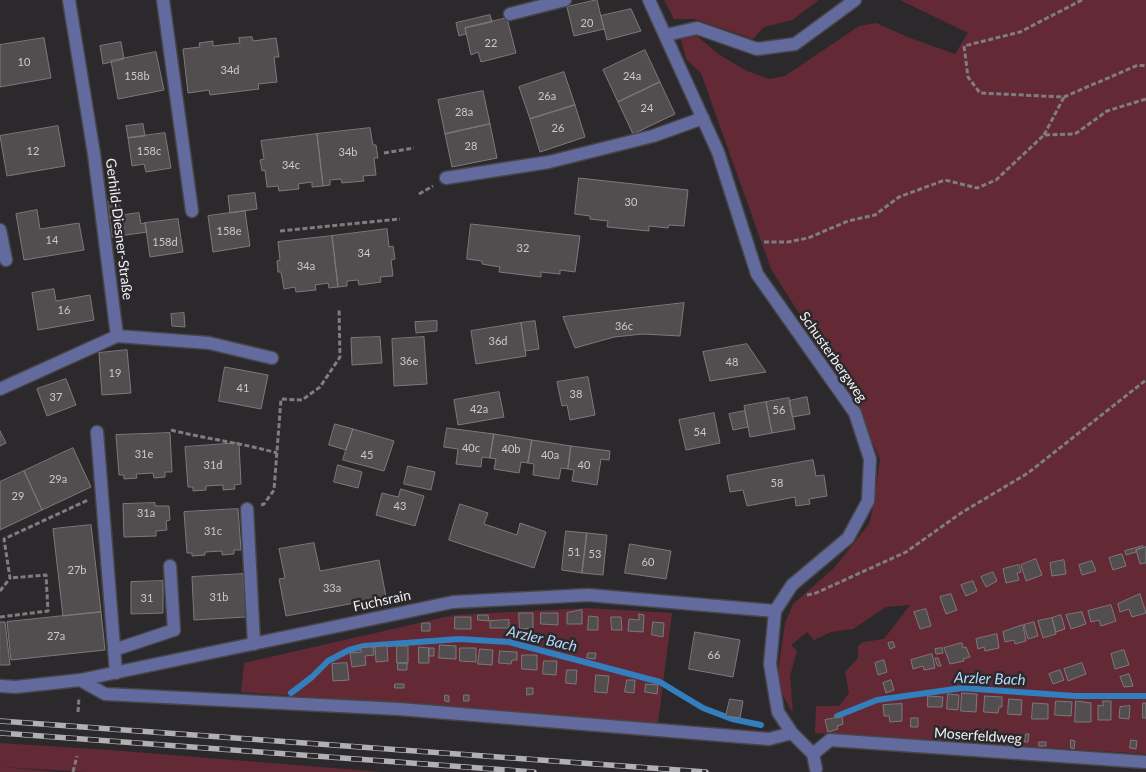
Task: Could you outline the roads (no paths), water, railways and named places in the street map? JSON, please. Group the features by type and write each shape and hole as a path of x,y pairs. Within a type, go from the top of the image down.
{"street":[{"name":"Gerhild-Diesner-Straße","path":"69,0 94,154 117,336"},
{"path":"163,0 192,211"},
{"path":"510,14 565,0"},
{"name":"Schusterbergweg","path":"649,0 718,152 757,274 855,413 870,459 868,501 848,538 792,585 775,611"},
{"path":"666,35 697,28 757,49 795,44 855,0"},
{"path":"446,178 548,162 653,136 703,118"},
{"path":"0,230 6,260"},
{"path":"0,389 117,336 209,343 272,358"},
{"path":"98,432 116,673"},
{"path":"246,509 254,644"},
{"path":"114,650 174,630 170,566"},
{"name":"Fuchsrain","path":"0,686 16,687 80,680 462,601 588,595 775,611"},
{"path":"775,611 770,664 778,712 792,733 813,754 816,769"},
{"path":"80,680 105,694 399,709 769,739 792,733"},
{"name":"Moserfeldweg","path":"813,754 830,740 1146,762"}],"waterway":[{"name":"Arzler Bach","path":"291,693 312,677 328,661 349,650 364,646 459,639 509,642 660,682 703,708 732,719 761,725"},
{"name":"Arzler Bach","path":"837,716 877,700 962,688 1075,696 1146,696"}],"railway":[{"path":"0,721 706,772"},
{"path":"0,733 534,772"}]}
